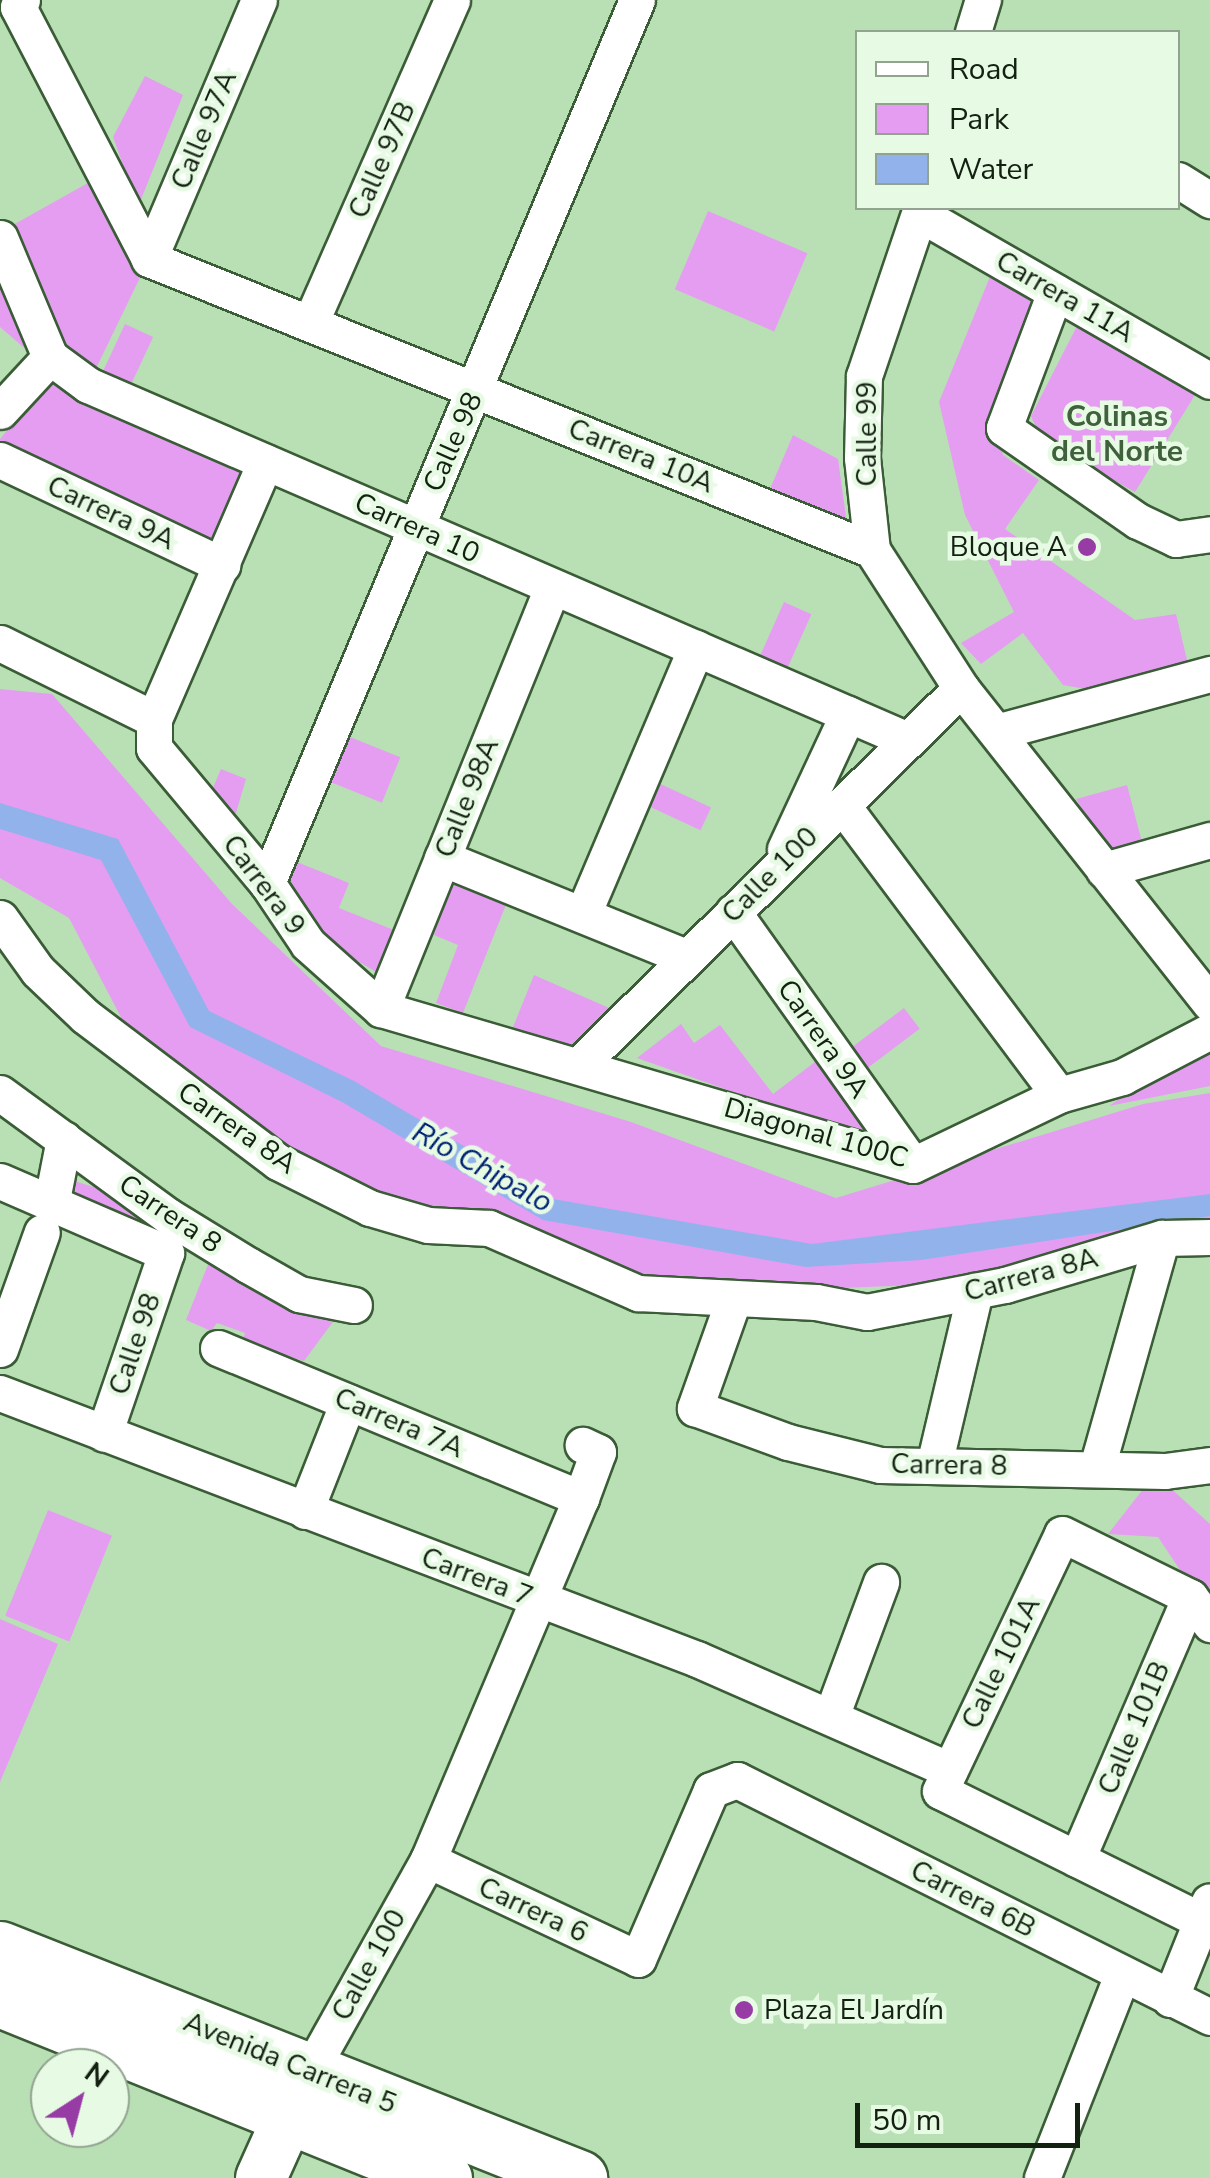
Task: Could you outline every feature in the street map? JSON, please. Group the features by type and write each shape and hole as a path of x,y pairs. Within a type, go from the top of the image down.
{"main road":[{"name":"Avenida Carrera 5","path":"0,1949 299,2093 444,2178"},
{"name":"Avenida Carrera 5","path":"0,2000 579,2178"}],"street":[{"name":"Calle 97A","path":"149,259 259,0"},
{"name":"Calle 97B","path":"312,320 452,0"},
{"name":"Calle 98","path":"267,883 637,0"},
{"path":"974,30 984,0"},
{"path":"20,4 149,259"},
{"path":"1180,181 1210,200"},
{"name":"Carrera 11A","path":"921,210 1056,292 1208,375"},
{"name":"Calle 99","path":"872,550 862,458 864,376 921,210"},
{"path":"0,238 50,356 0,411"},
{"name":"Carrera 10A","path":"149,259 312,320 872,550"},
{"path":"1056,292 1004,428 1017,443 1138,520 1176,539 1210,534"},
{"name":"Carrera 10","path":"50,356 88,385 908,740"},
{"name":"Carrera 9A","path":"0,460 222,566"},
{"path":"0,643 154,719 265,462"},
{"path":"872,550 961,688 1000,732 1210,1003"},
{"name":"Calle 98A","path":"381,1009 552,588"},
{"path":"583,914 696,648"},
{"path":"1000,732 1210,674"},
{"name":"Calle 100","path":"580,1064 734,912 779,862 961,688"},
{"path":"779,862 848,714"},
{"name":"Carrera 9","path":"154,719 154,748 267,883 308,944 381,1009 580,1064"},
{"path":"842,805 1059,1095"},
{"path":"1104,870 1210,840"},
{"path":"442,858 686,958"},
{"name":"Carrera 9A","path":"734,912 913,1165"},
{"name":"Carrera 8A","path":"0,918 38,972 85,1016 278,1162 370,1208 428,1225 489,1228 638,1294 816,1302 867,1312 974,1291 1162,1238 1210,1237"},
{"name":"Diagonal 100C","path":"580,1064 913,1165 1059,1095 1122,1076 1210,1031"},
{"name":"Carrera 8","path":"0,1093 168,1216 282,1284 354,1304"},
{"path":"0,1349 47,1216 64,1139"},
{"path":"0,1181 47,1216"},
{"name":"Calle 98","path":"47,1216 166,1254 104,1434"},
{"path":"1096,1467 1162,1238"},
{"path":"934,1466 974,1291"},
{"name":"Carrera 8","path":"733,1301 695,1408 788,1442 880,1465 1164,1471 1210,1465"},
{"name":"Carrera 7A","path":"218,1348 581,1498"},
{"name":"Carrera 7","path":"0,1394 832,1714 1077,1858 1205,1910"},
{"path":"305,1511 348,1402"},
{"name":"Calle 100","path":"260,2178 299,2093 428,1860 534,1600 581,1498 598,1452 583,1444"},
{"name":"Calle 101A","path":"945,1780 1062,1534 1200,1610"},
{"path":"832,1714 881,1582"},
{"name":"Calle 101B","path":"1077,1858 1200,1610"},
{"name":"Carrera 6","path":"428,1860 638,1959 712,1790 738,1780"},
{"name":"Carrera 6B","path":"738,1780 1210,2017"},
{"path":"1170,1999 1205,1910"},
{"path":"1042,2178 1122,1974"}],"green space":[{"path":"145,76 183,95 138,207 113,137"},
{"path":"95,179 149,259 88,385 4,230"},
{"path":"708,211 807,253 774,331 675,289"},
{"path":"0,260 37,344 29,352 0,327"},
{"path":"991,274 1037,298 996,429 1003,455 1039,480 1005,529 1135,620 1176,614 1188,664 1091,690 1063,685 1023,633 981,664 961,643 1014,612 965,515 939,402"},
{"path":"125,324 153,337 127,392 99,379"},
{"path":"1077,326 1195,395 1135,492 1041,440 1031,416"},
{"path":"50,377 257,472 217,557 0,457 0,439"},
{"path":"793,435 838,459 846,517 834,524 767,496"},
{"path":"784,602 811,614 784,676 756,664"},
{"path":"0,689 52,694 232,904 381,1046 631,1122 836,1198 1143,1104 1210,1093 1210,1225 965,1283 717,1293 575,1272 288,1156 136,1046 69,918 0,878"},
{"path":"340,733 400,757 382,803 322,778"},
{"path":"221,769 246,779 231,830 206,804"},
{"path":"654,781 711,808 701,830 643,804"},
{"path":"1127,785 1143,846 1109,855 1076,799"},
{"path":"287,858 349,883 339,908 399,932 383,976 312,934 274,886"},
{"path":"455,876 509,897 463,1013 436,1003 458,945 434,935"},
{"path":"534,975 616,1011 580,1054 511,1032"},
{"path":"904,1008 920,1029 865,1070 849,1050"},
{"path":"681,1024 694,1043 720,1025 773,1094 824,1055 893,1148 637,1058"},
{"path":"1210,1038 1210,1086 1109,1106"},
{"path":"43,1171 106,1191 206,1241 352,1296 304,1361 258,1347 240,1351 245,1333 217,1323 211,1331 186,1320 209,1262 86,1205"},
{"path":"1155,1474 1210,1524 1210,1615 1158,1537 1108,1534"},
{"path":"48,1510 112,1536 69,1642 5,1616"},
{"path":"0,1619 58,1644 0,1782"}],"water":[{"name":"Río Chipalo","path":"0,803 118,839 209,1011 354,1081 553,1199 812,1244 1210,1194 1210,1216 921,1260 806,1267 543,1220 342,1102 190,1027 101,860 0,829"}],"place":[{"name":"Bloque A","path":"1087,547"},
{"name":"Plaza El Jardín","path":"744,2010"}],"district":[{"name":"Colinas del Norte","path":"1117,434"}]}
